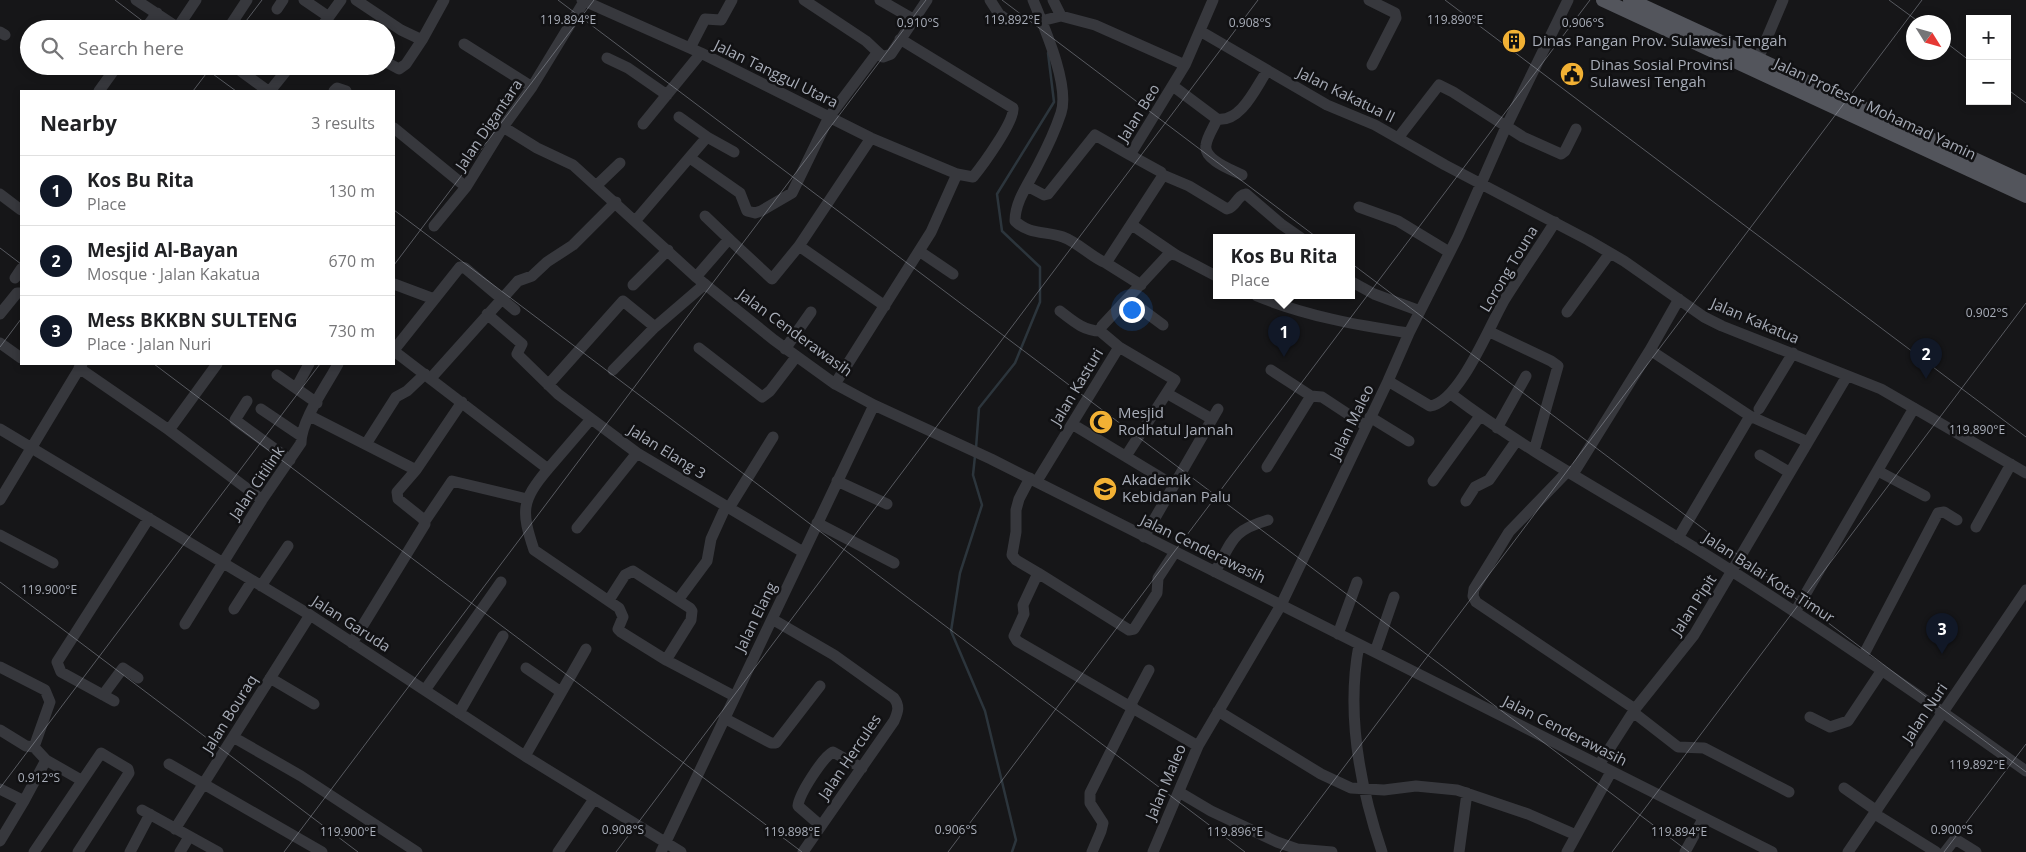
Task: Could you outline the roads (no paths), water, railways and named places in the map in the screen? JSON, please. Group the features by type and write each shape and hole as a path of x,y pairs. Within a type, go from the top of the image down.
{"main road":[{"name":"Jalan Profesor Mohamad Yamin","path":"1602,0 1873,119 2026,183"},
{"name":"Jalan Profesor Mohamad Yamin","path":"1634,1 1758,59 2026,196"}],"street":[{"path":"184,20 196,0"},
{"path":"234,20 247,0"},
{"path":"304,0 329,17"},
{"path":"327,20 342,0"},
{"path":"356,0 386,20"},
{"path":"395,67 399,69 406,64 422,40 444,0"},
{"path":"642,124 667,95 696,51 705,19 721,20 732,0"},
{"path":"804,0 866,41 877,53 887,57 927,0"},
{"path":"880,0 913,19"},
{"path":"990,0 999,14 1007,20"},
{"path":"1033,0 1053,51 1063,102 1051,141 1027,186 1015,214 1015,221 1035,232 1063,237 1141,285"},
{"path":"1053,0 1060,16"},
{"name":"Jalan Beo","path":"1213,0 1173,86 1130,155 1162,175 1189,186 1227,209 1232,207 1241,195 1246,194 1295,234"},
{"path":"1369,0 1391,10 1395,13 1396,18 1372,65"},
{"name":"Jalan Maleo","path":"1153,852 1198,746 1281,605 1409,333 1450,252 1506,127 1568,0"},
{"path":"1758,59 1783,0"},
{"path":"140,1 167,20"},
{"name":"Jalan Tanggul Utara","path":"583,3 696,51 829,117 870,141 955,178"},
{"name":"Jalan Digantara","path":"395,129 466,187 503,127 532,87 583,3"},
{"path":"152,20 157,13"},
{"path":"1041,21 1060,16 1112,32 1184,65"},
{"path":"395,26 422,40"},
{"name":"Jalan Kakatua II","path":"1200,31 1327,105 1368,121 1480,184"},
{"path":"835,384 931,232 955,178 968,178 975,174 1004,130 1012,114 1013,108 900,39"},
{"path":"464,44 532,87"},
{"path":"690,158 740,193 744,207 755,213 792,193 808,164 829,117 877,53"},
{"path":"607,58 628,68 667,95"},
{"path":"1173,86 1217,119 1228,118 1240,109 1267,71"},
{"path":"100,90 111,75"},
{"path":"247,75 268,90"},
{"path":"270,90 282,75"},
{"path":"1398,138 1439,86 1453,92 1523,137 1561,154 1565,151 1576,129"},
{"path":"679,117 707,137 734,152"},
{"path":"1217,119 1206,146 1206,152 1212,159 1242,175"},
{"name":"Jalan Cenderawasih","path":"503,127 537,148 573,165 598,185 701,280 796,357 835,384 874,405 991,459 1703,819 1772,852"},
{"path":"1027,186 1044,195 1048,194 1095,135 1130,155"},
{"path":"636,220 707,137"},
{"path":"705,216 772,279 799,246 870,141"},
{"path":"598,185 620,163"},
{"path":"1106,263 1132,225 1162,175"},
{"name":"Jalan Kakatua","path":"1480,184 1555,222 1610,253 1722,326 1881,389 2026,473"},
{"path":"434,226 466,187"},
{"path":"0,194 20,205"},
{"path":"366,444 396,396 407,391 428,376 518,281 532,276 546,262 573,245 616,202"},
{"path":"1359,207 1398,222 1450,252"},
{"name":"Lorong Touna","path":"1451,394 1490,332 1504,302 1555,222"},
{"path":"1132,225 1176,255 1213,274"},
{"path":"613,370 701,280 729,239"},
{"path":"799,246 885,306"},
{"path":"633,285 668,250"},
{"path":"919,251 952,274"},
{"path":"1567,312 1610,253"},
{"name":"Jalan Kasturi","path":"1038,573 1016,560 1012,555 1016,532 1016,510 1033,480 1072,424 1120,347 1100,331 1166,257 1171,254 1176,255"},
{"path":"395,349 456,269 462,267 515,310"},
{"path":"395,284 434,298"},
{"path":"1355,284 1374,294 1420,311"},
{"path":"1,307 17,293 20,293"},
{"path":"1128,299 1163,325"},
{"path":"1264,299 1292,310 1338,322 1409,333"},
{"path":"1679,299 1650,350 1571,472 1509,532 1472,595 1476,602 1634,711 1678,747 1704,748 1789,792"},
{"path":"548,385 623,301 655,328"},
{"path":"1060,311 1082,327 1091,331 1100,331"},
{"path":"785,348 811,312"},
{"name":"Jalan Elang 3","path":"487,314 522,344 517,354 525,364 591,419 637,453 803,552"},
{"path":"1490,332 1558,366 1534,451"},
{"path":"0,343 20,357"},
{"path":"1120,347 1174,378 1175,382 1126,456"},
{"path":"699,348 762,396 770,391 796,357"},
{"path":"1650,350 1808,442"},
{"path":"395,351 548,469"},
{"path":"1678,538 1793,353"},
{"path":"169,430 216,365"},
{"path":"296,388 309,365"},
{"name":"Jalan Citilink","path":"185,624 262,500 301,443 301,436 310,416 337,365"},
{"path":"0,500 80,366 262,500"},
{"path":"1271,370 1311,396 1322,397 1368,422 1409,441"},
{"path":"276,375 317,403"},
{"path":"1433,481 1488,422 1526,376"},
{"name":"Jalan Pipit","path":"1599,765 1634,711 1694,635 1733,572 1846,376"},
{"path":"1388,381 1430,406 1441,403 1451,394"},
{"path":"1144,537 1215,414 1168,394"},
{"name":"Jalan Balai Kota Timur","path":"1451,394 1488,422 1733,572 1864,656 2026,771"},
{"path":"1267,467 1311,396"},
{"path":"247,401 235,420 290,460"},
{"path":"425,521 398,499 398,492 416,470 462,402"},
{"name":"Jalan Elang","path":"664,848 734,696 874,405"},
{"path":"1795,612 1914,408"},
{"path":"261,409 301,436"},
{"path":"310,416 416,470"},
{"path":"591,419 532,487 524,512 534,550 609,600 622,612 618,630 666,660 734,696"},
{"path":"1072,424 1173,485"},
{"name":"Jalan Garuda","path":"0,429 310,615 594,799 664,848 681,852"},
{"path":"678,600 707,561 711,539 728,507 773,437"},
{"path":"1466,501 1477,485 1490,480 1517,440"},
{"path":"577,528 637,453"},
{"path":"1760,455 1789,472"},
{"path":"1976,527 2011,464"},
{"path":"1878,471 1925,496"},
{"path":"352,643 425,521 452,481 527,499"},
{"path":"837,481 887,504"},
{"path":"1864,656 1938,513 1944,512 1957,520"},
{"path":"114,701 60,672 57,662 149,518"},
{"path":"1215,572 1234,536 1241,530 1268,520"},
{"path":"817,523 894,564"},
{"path":"0,535 53,563"},
{"path":"234,609 288,546"},
{"path":"1175,552 1158,578 1158,594 1132,630 1038,573 1023,605 1024,614 1014,636 1017,641 1198,746"},
{"path":"609,600 625,575 633,571 692,611 692,617 666,660"},
{"path":"424,690 501,582"},
{"path":"1338,634 1357,582"},
{"name":"Jalan Nuri","path":"1848,852 2026,590"},
{"path":"1375,652 1394,596"},
{"name":"Jalan Bouraq","path":"175,829 310,615"},
{"name":"Jalan Hercules","path":"772,620 834,656 894,698 898,704 898,713 894,721 804,852"},
{"path":"459,713 503,636"},
{"path":"1359,645 1354,669 1355,725 1365,790 1382,852"},
{"path":"525,756 586,649"},
{"path":"0,667 45,690 50,702 34,747"},
{"path":"103,695 123,668 138,678"},
{"path":"526,668 561,692"},
{"path":"1092,852 1102,832 1103,823 1090,803 1090,793 1149,670"},
{"path":"1810,717 1830,727 1848,721 1882,670"},
{"path":"270,678 314,704"},
{"path":"724,718 771,743 776,743 820,686"},
{"path":"1218,711 1321,774 1351,788 1365,790 1430,786 1467,793 1528,814 1576,835"},
{"path":"0,730 26,746 34,747 46,760 81,780"},
{"path":"233,736 300,776 417,852"},
{"path":"821,826 798,806 805,790 824,760 833,752 862,768"},
{"path":"34,852 101,753 129,771 78,852"},
{"path":"0,841 46,760"},
{"path":"169,764 322,852"},
{"path":"1567,852 1611,772"},
{"path":"1844,788 1936,852"},
{"path":"0,789 24,801"},
{"path":"1179,792 1219,815 1283,844 1297,849 1332,852"},
{"path":"1459,852 1467,793"},
{"path":"558,852 594,799"},
{"path":"130,852 146,812 218,852"},
{"path":"1685,852 1703,819"},
{"path":"180,852 189,837"},
{"path":"1945,852 1955,839 1976,852"}],"waterway":[{"path":"976,448 979,408 1015,363 1040,302 1040,267 1002,231 997,194 1054,102 1048,53"},
{"path":"975,456 973,475 982,505 960,573 951,631 985,711 1016,840 1012,852"}],"place":[{"name":"Dinas Pangan Prov. Sulawesi Tengah","path":"1514,41"},
{"name":"Dinas Sosial Provinsi Sulawesi Tengah","path":"1572,74"},
{"name":"Kos Bu Rita","path":"1284,357"},
{"name":"Mesjid Al-Bayan","path":"1926,379"},
{"name":"Mesjid Rodhatul Jannah","path":"1101,422"},
{"name":"Akademik Kebidanan Palu","path":"1105,489"},
{"name":"Mess BKKBN SULTENG","path":"1942,654"}]}
